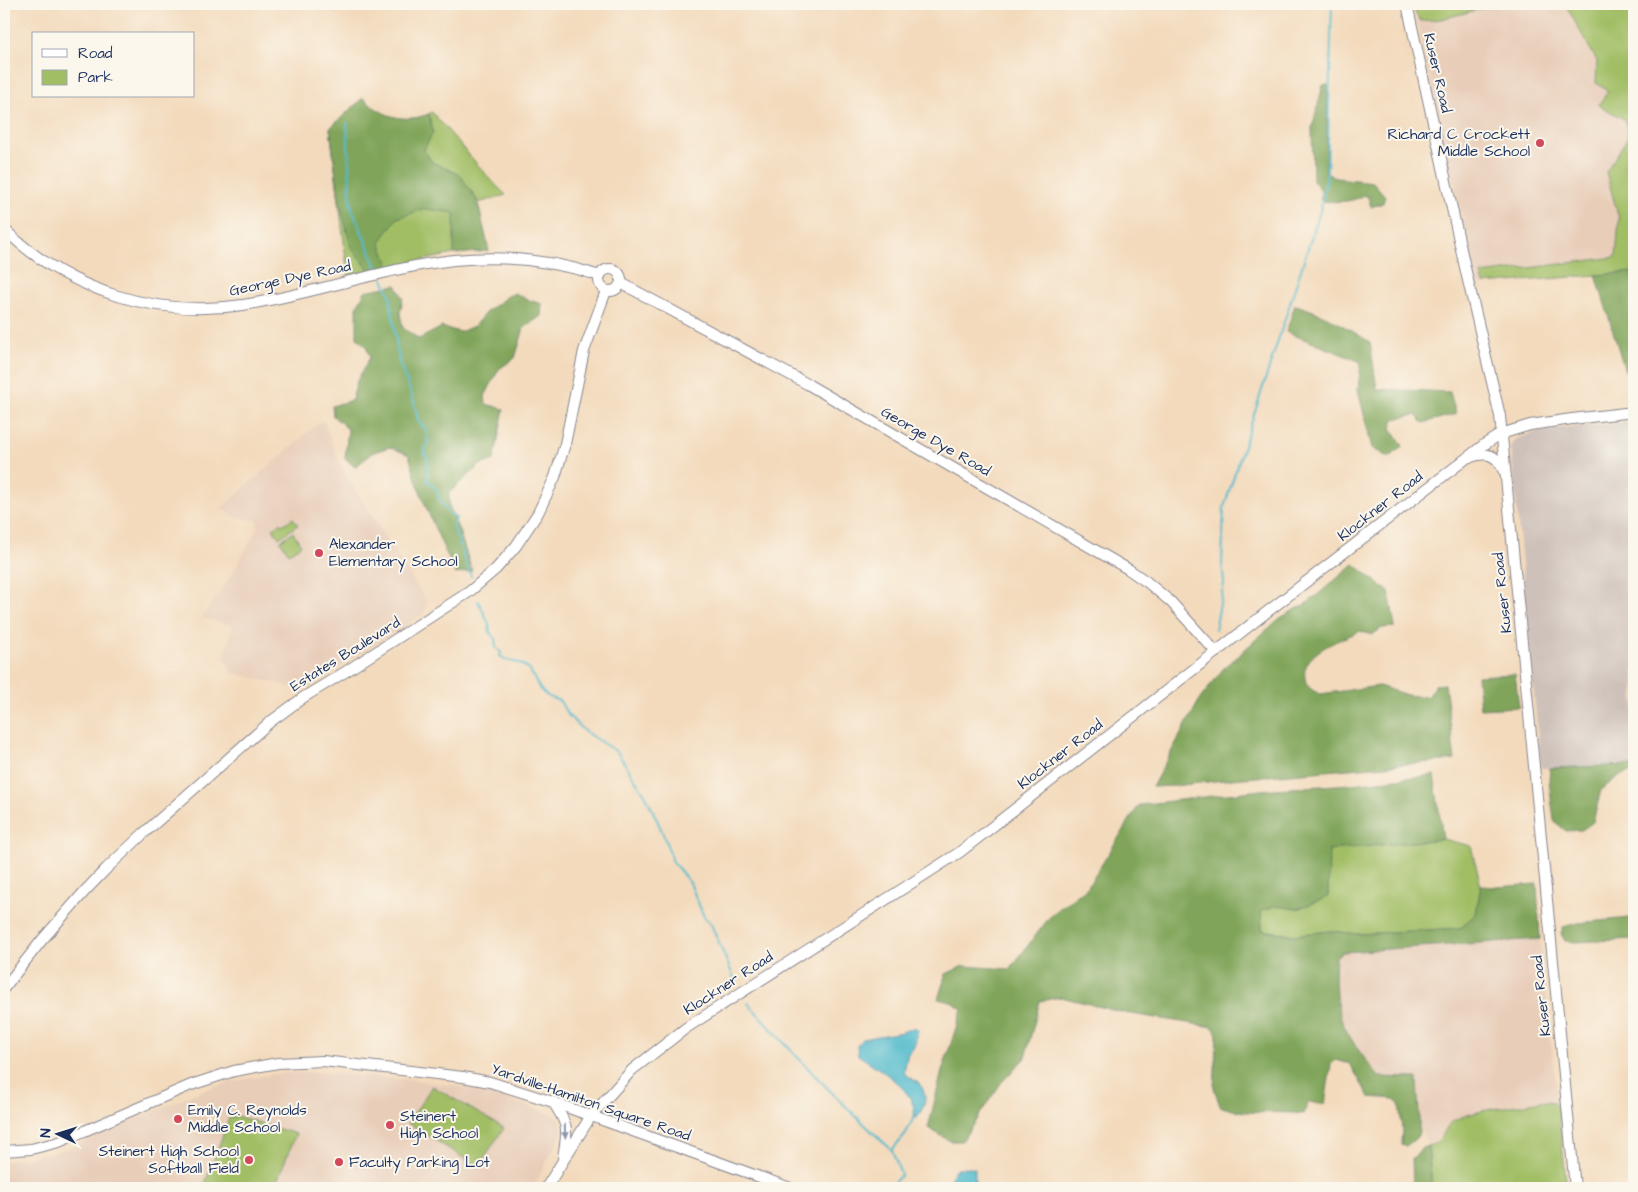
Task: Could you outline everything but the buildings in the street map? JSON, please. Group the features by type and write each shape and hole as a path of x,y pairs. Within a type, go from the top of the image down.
{"street":[{"name":"Kuser Road","path":"1407,4 1500,416 1576,1188"},
{"name":"George Dye Road","path":"4,229 41,260 74,279 110,294 167,307 206,308 245,304 435,263 478,258 539,261 564,265 600,276"},
{"path":"606,269 615,270 620,274 621,283 615,290 606,291 600,286 600,276 606,269"},
{"name":"George Dye Road","path":"621,283 809,385 1128,569 1171,602 1216,652"},
{"name":"Estates Boulevard","path":"4,988 54,926 112,863 270,722 309,693 469,592 496,569 512,551 538,513 555,477 565,444 584,351 606,291"},
{"name":"Klockner Road","path":"546,1188 591,1116 624,1078 686,1028 960,852 1216,652 1501,434 1539,424 1634,412"},
{"path":"1468,458 1478,455 1494,456 1500,462 1506,476"},
{"name":"Yardville-Hamilton Square Road","path":"4,1151 31,1149 53,1144 212,1077 256,1066 278,1063 300,1061 345,1062 468,1077 490,1082 553,1102 790,1188"},
{"path":"553,1102 566,1124 562,1163"}],"shaded area":[{"name":"Richard C Crockett Middle School","path":"1413,4 1634,4 1634,272 1477,285"},
{"name":"Alexander Elementary School","path":"324,421 336,455 347,477 426,600 427,606 422,615 304,690 233,673 224,658 233,625 202,618 235,569 258,527 257,520 237,518 221,508 320,422"},
{"path":"1634,422 1634,764 1541,768 1511,445 1516,439 1539,431"},
{"path":"1540,939 1558,1107 1553,1102 1541,1101 1493,1109 1455,1120 1447,1127 1442,1139 1428,1146 1420,1125 1418,1113 1417,1078 1379,1077 1356,1047 1341,1018 1335,984 1336,956 1343,952"},
{"name":"Steinert High School","path":"315,1072 414,1080 476,1089 552,1114 560,1120 563,1131 533,1188 4,1188 4,1161 23,1159 66,1149 204,1090 235,1081 274,1074"}],"green space":[{"path":"1413,4 1500,4 1441,19 1421,21 1416,15"},
{"path":"1565,4 1634,4 1634,272 1484,284 1481,274 1616,257 1619,219 1606,172 1628,137 1625,120 1599,105 1608,91 1596,83 1597,61"},
{"path":"1323,85 1328,85 1326,173 1337,178 1373,182 1385,196 1383,203 1371,207 1368,197 1364,195 1349,201 1321,201 1321,190 1313,180 1312,128"},
{"path":"363,98 375,109 388,116 411,118 432,112 506,195 478,203 489,251 454,254 348,275 330,128"},
{"path":"363,98 378,110 393,116 410,118 429,114 433,132 424,150 432,162 460,175 477,200 489,251 454,254 454,213 425,209 397,218 380,242 390,267 370,271 351,248 339,199 330,128"},
{"path":"1634,272 1634,333 1630,341 1625,371 1596,275"},
{"path":"396,285 403,298 400,313 403,328 419,339 442,327 460,332 474,326 487,311 515,293 542,304 541,316 524,328 515,358 499,369 485,396 486,404 504,409 494,460 480,465 449,493 449,506 472,571 456,574 424,501 409,455 390,447 374,452 355,467 345,458 348,429 333,416 332,406 352,400 357,381 370,357 366,346 357,338 357,307 365,291"},
{"path":"1295,305 1325,316 1370,342 1377,389 1450,392 1456,414 1423,423 1415,415 1394,419 1391,428 1403,446 1389,458 1372,448 1358,389 1361,362 1286,332"},
{"path":"293,518 298,525 279,538 273,528"},
{"path":"293,532 301,545 289,553 280,541"},
{"path":"1354,564 1389,592 1395,627 1382,628 1372,635 1360,631 1333,643 1315,654 1305,669 1305,678 1308,686 1320,694 1379,686 1407,695 1427,697 1435,685 1445,684 1455,760 1152,787 1200,699 1223,669 1280,618 1309,602"},
{"path":"1515,674 1519,707 1480,709 1477,676"},
{"path":"1631,765 1632,771 1619,776 1601,790 1593,822 1582,830 1566,831 1554,821 1549,781 1550,768"},
{"path":"1434,775 1443,839 1329,850 1328,897 1297,909 1275,906 1261,911 1262,930 1294,935 1331,931 1359,934 1460,928 1476,914 1481,886 1497,887 1537,884 1540,939 1343,952 1336,956 1337,1003 1348,1034 1379,1077 1417,1078 1419,1131 1416,1138 1406,1146 1401,1144 1402,1128 1399,1104 1394,1099 1369,1097 1350,1064 1336,1060 1331,1064 1325,1105 1309,1102 1303,1114 1251,1112 1230,1109 1220,1106 1214,1088 1217,1034 1213,1027 1125,1013 1061,997 1040,1001 1025,1058 1001,1083 962,1141 950,1141 928,1128 942,1071 962,1009 951,1002 938,999 946,974 963,966 1010,969 1052,914 1087,888 1139,805 1260,790 1351,784"},
{"path":"1443,839 1471,846 1481,886 1476,914 1460,928 1359,934 1331,931 1294,935 1262,930 1261,911 1275,906 1297,909 1328,897 1328,850"},
{"path":"1634,915 1634,939 1576,942 1565,941 1561,934 1563,927 1578,923 1629,918"},
{"path":"432,1086 504,1128 478,1167 408,1123"},
{"path":"1541,1101 1553,1102 1558,1107 1567,1188 1432,1188 1428,1146 1442,1137 1451,1123 1475,1113"},
{"name":"Steinert High School Softball Field","path":"237,1116 296,1134 274,1188 210,1188 204,1186 229,1118"},
{"path":"1428,1146 1432,1188 1413,1188 1412,1159 1421,1149"}],"water":[{"path":"915,1027 918,1030 916,1040 913,1049 908,1053 904,1072 908,1077 917,1082 924,1091 924,1104 917,1118 914,1117 914,1107 910,1098 903,1089 885,1073 858,1055 857,1046 862,1039 902,1032"},
{"path":"965,1167 975,1169 975,1188 947,1188 954,1170"}],"waterway":[{"path":"1215,630 1224,583 1222,563 1224,507 1321,208 1327,175 1332,4"},
{"path":"347,123 351,207 378,270"},
{"path":"383,279 390,295 399,362 413,399 418,420 427,431 428,444 424,454 427,456 428,481 437,490 439,499 449,513 456,518 454,528 471,576"},
{"path":"478,601 489,624 490,633 495,638 496,648 501,652 500,656 528,669 544,694 560,701 567,714 585,732 617,752 646,796 662,831 673,862 690,883 704,917 711,924 736,983"},
{"path":"748,1003 818,1079 892,1150"},
{"path":"889,1188 901,1175 892,1150 906,1133 914,1117"}],"place":[{"name":"Richard C Crockett Middle School","path":"1540,143"},
{"name":"Alexander Elementary School","path":"319,553"},
{"name":"Emily C. Reynolds Middle School","path":"178,1119"},
{"name":"Steinert High School","path":"390,1125"},
{"name":"Steinert High School Softball Field","path":"249,1160"},
{"name":"Faculty Parking Lot","path":"339,1162"}]}
